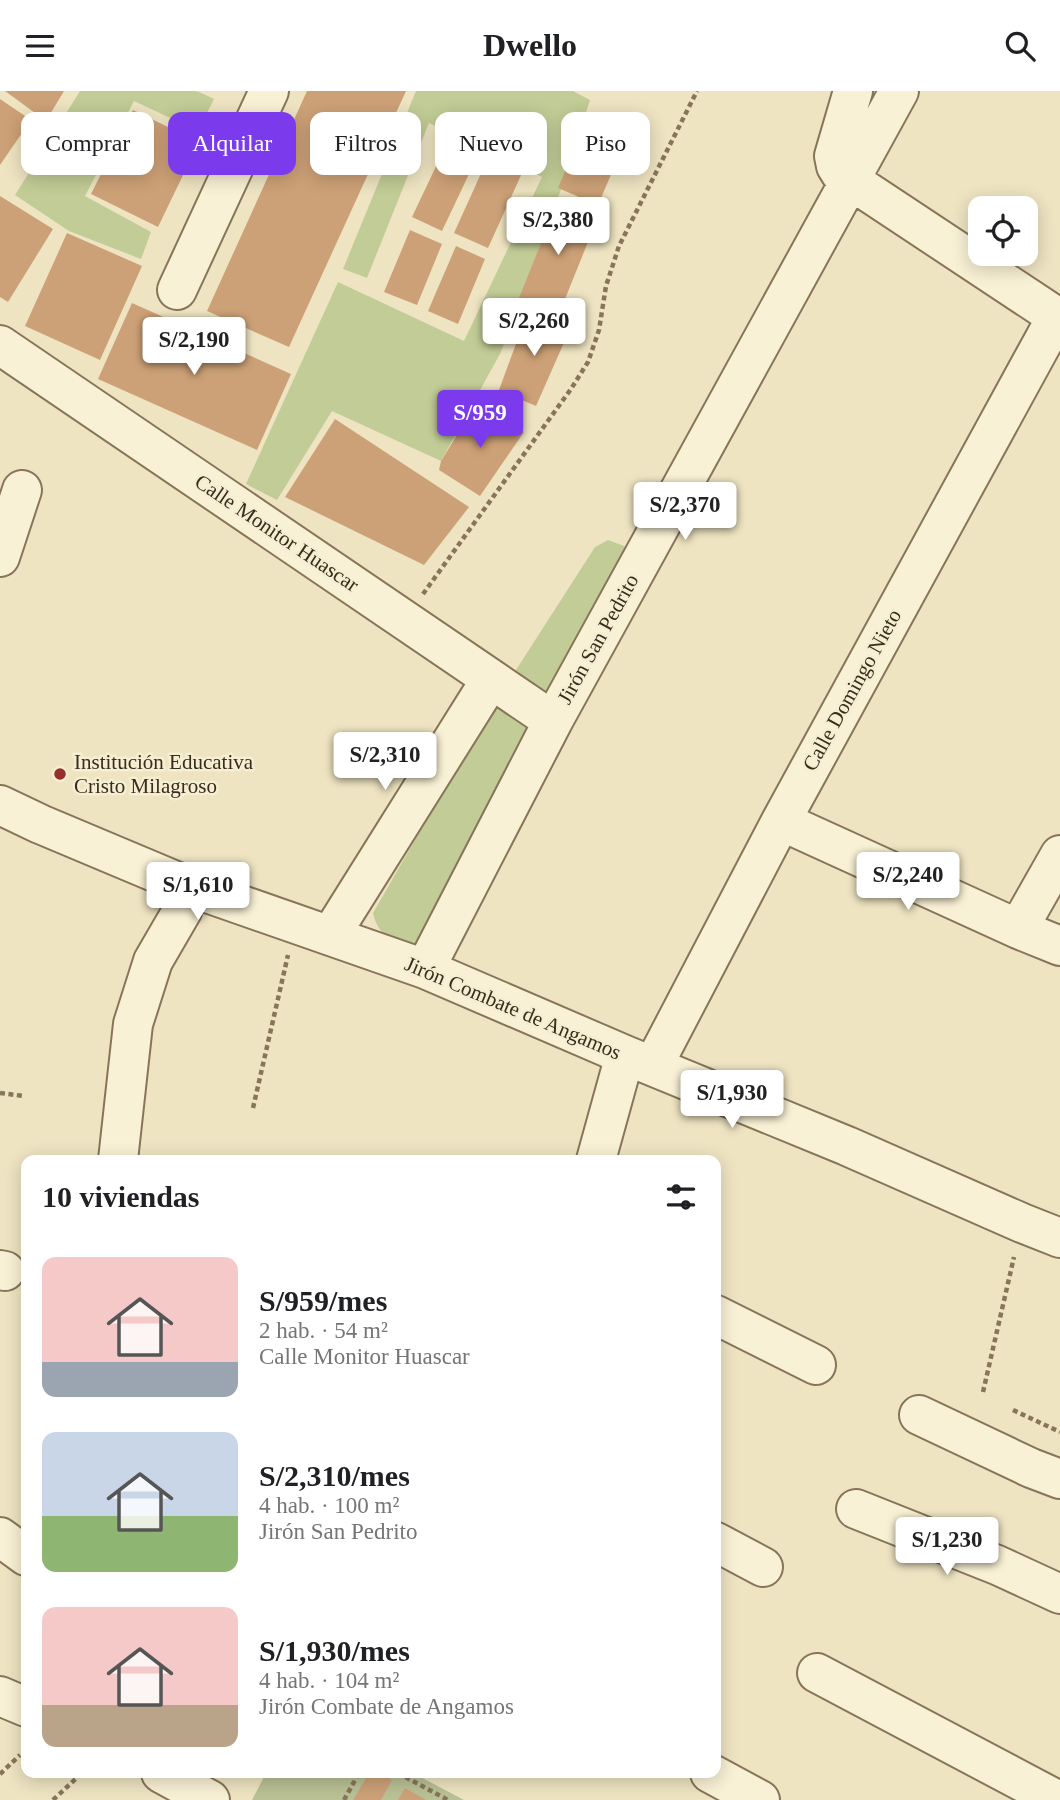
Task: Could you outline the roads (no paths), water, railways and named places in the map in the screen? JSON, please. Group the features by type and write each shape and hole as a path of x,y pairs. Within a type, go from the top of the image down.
{"street":[{"path":"177,290 269,91"},
{"path":"853,91 834,156 841,174 1058,318"},
{"name":"Jirón San Pedrito","path":"425,969 553,721 899,91"},
{"name":"Calle Domingo Nieto","path":"598,1155 639,1060 781,821 1058,318"},
{"name":"Calle Monitor Huascar","path":"0,345 553,721"},
{"path":"0,557 22,490"},
{"path":"313,931 491,679"},
{"name":"Jirón Combate de Angamos","path":"0,804 40,824 190,887 425,969 1060,1238"},
{"path":"781,821 1060,946"},
{"path":"1018,929 1060,855"},
{"path":"119,1155 133,1024 153,961 182,911 190,887"},
{"path":"721,1318 816,1365"},
{"path":"919,1415 1060,1479"},
{"path":"856,1509 997,1565 1060,1594"},
{"path":"0,1537 21,1552"},
{"path":"721,1545 763,1567"},
{"path":"817,1673 1057,1800"},
{"path":"0,1696 21,1705"},
{"path":"719,1778 760,1800"}],"place":[{"name":"Institución Educativa Cristo Milagroso","path":"60,774"}]}
